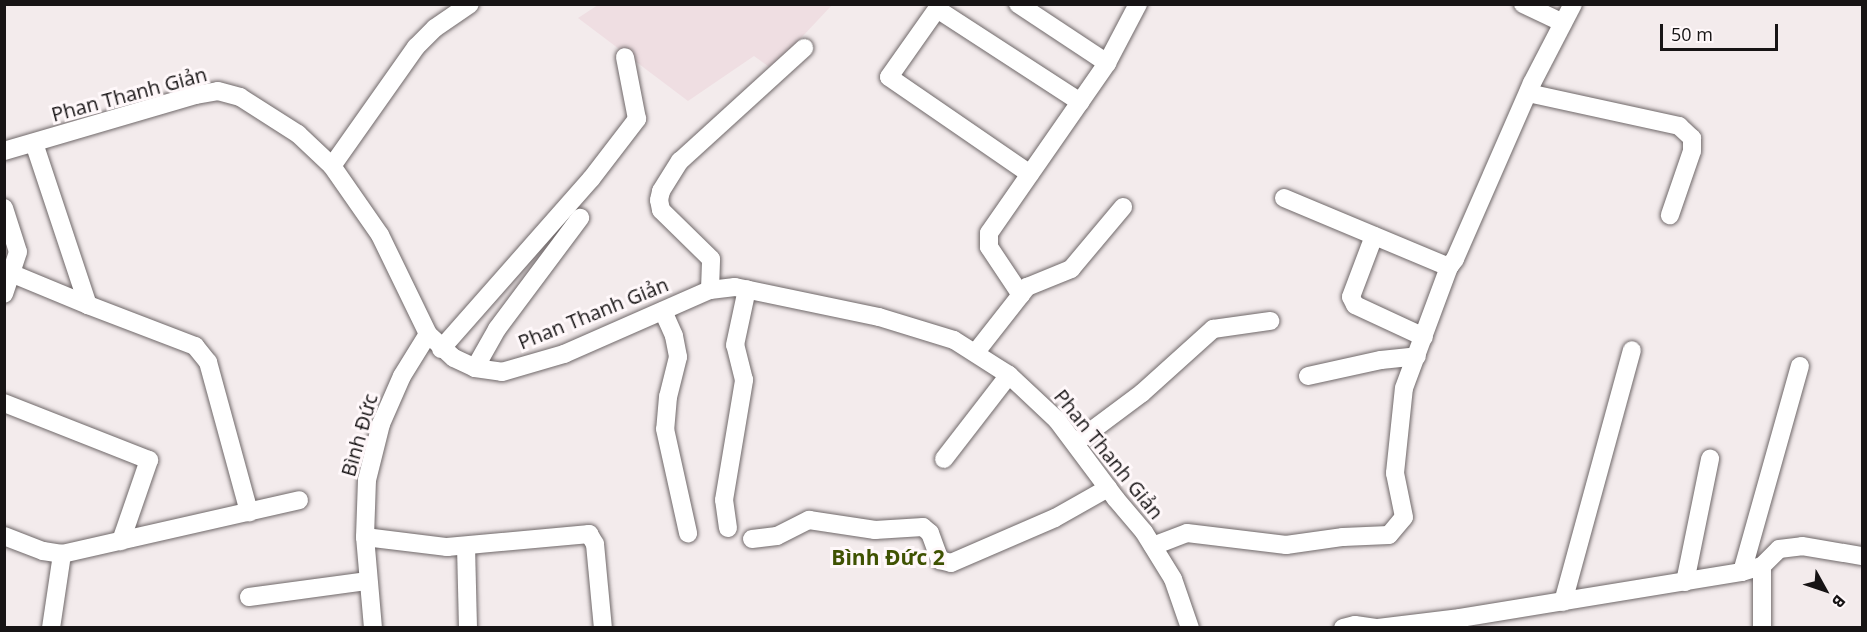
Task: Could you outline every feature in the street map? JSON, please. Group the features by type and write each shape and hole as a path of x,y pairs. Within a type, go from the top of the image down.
{"street":[{"path":"332,166 416,47 435,28 470,4"},
{"path":"1018,4 1107,63"},
{"path":"1021,295 989,246 989,233 1107,63 1138,4"},
{"path":"1523,4 1563,23"},
{"path":"1153,546 1187,534 1286,545 1343,537 1389,535 1404,517 1395,473 1398,426 1404,388 1449,267 1455,260 1528,93 1573,4"},
{"path":"1030,174 889,77 937,9 1080,102"},
{"path":"710,290 711,259 661,210 659,200 661,191 680,161 804,48"},
{"path":"441,349 591,179 637,119 625,57"},
{"name":"Phan Thanh Giản","path":"4,151 196,94 218,91 240,97 298,134 332,166 380,235 428,334 441,349 475,368 502,372 564,354 710,290 735,287 879,317 954,340 1009,375 1057,420 1076,443 1153,546 1173,579 1190,627"},
{"path":"1528,93 1679,126 1692,138 1692,151 1670,215"},
{"path":"34,143 88,305"},
{"path":"1284,198 1449,267"},
{"path":"976,352 1027,287 1071,269 1123,207"},
{"path":"4,208 18,252 13,274 4,294"},
{"path":"475,368 497,329 580,218"},
{"path":"1374,236 1351,297 1355,305 1424,337"},
{"path":"13,274 195,346 208,362 249,512"},
{"path":"728,528 724,500 744,380 735,345 747,289"},
{"path":"663,311 678,357 668,397 665,429 688,533"},
{"path":"1076,443 1142,393 1213,329 1270,321"},
{"name":"Bình Đức","path":"373,627 365,537 367,480 381,424 402,376 428,334"},
{"path":"1563,602 1632,350"},
{"path":"1308,376 1381,360 1417,356"},
{"path":"1742,572 1800,366"},
{"path":"944,459 1009,375"},
{"path":"4,403 149,460 121,541"},
{"path":"1685,582 1710,459"},
{"path":"752,539 777,536 809,520 855,529 923,527 930,533 940,560 951,563 1054,518 1108,488"},
{"path":"4,536 43,551 62,555 300,500"},
{"path":"365,537 447,547 589,534 595,544 603,627"},
{"path":"466,546 468,627"},
{"path":"1343,627 1355,625 1377,627 1460,618 1742,572 1762,566 1779,549 1802,546 1863,556"},
{"path":"51,627 62,555"},
{"path":"1762,566 1762,627"},
{"path":"249,597 368,581"}],"shaded area":[{"path":"598,5 832,5 772,69 754,56 688,101 578,18"}],"district":[{"name":"Bình Đức 2","path":"888,557"}]}
